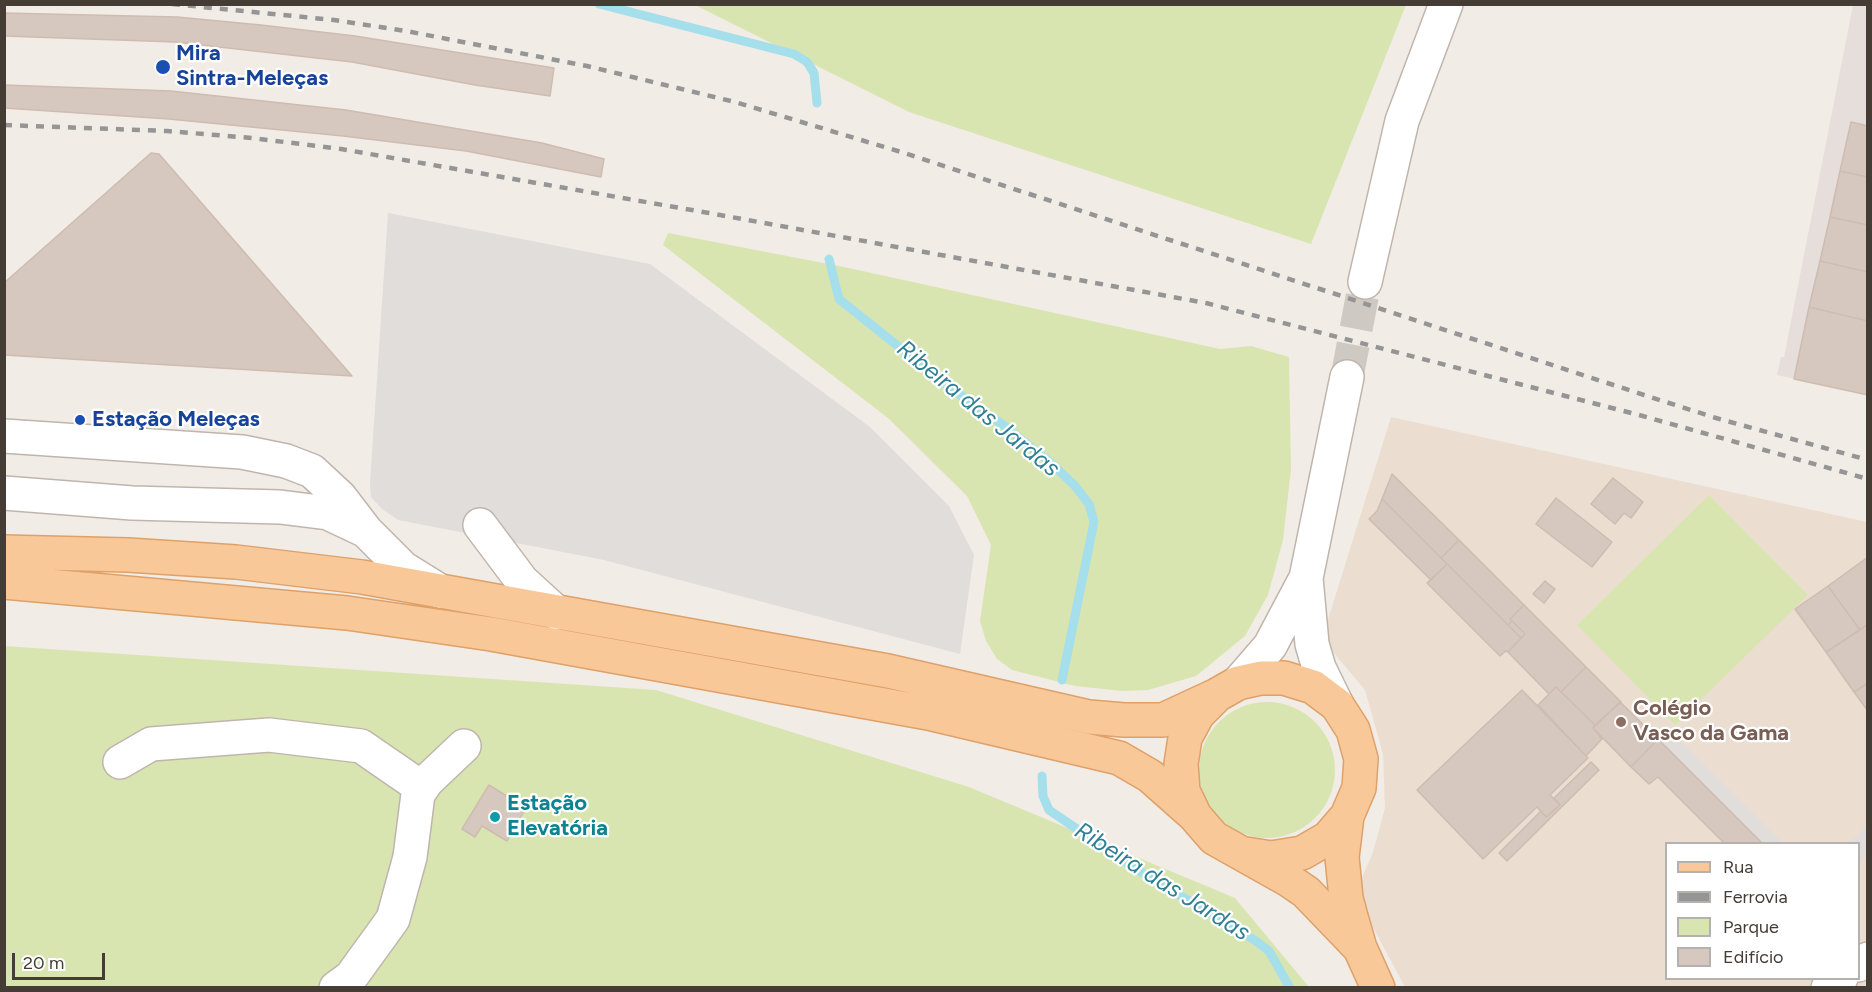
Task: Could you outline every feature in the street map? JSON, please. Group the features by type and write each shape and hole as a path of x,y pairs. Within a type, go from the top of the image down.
{"main road":[{"path":"4,552 128,555 236,562 362,577 888,671 1089,717 1163,720 1227,689 1261,678 1284,678 1313,687 1337,705 1353,730 1361,759 1359,788 1347,816 1342,857 1346,897 1360,948 1378,987"},
{"path":"4,582 347,613 491,634 928,713 1119,758 1150,776 1194,815 1214,838 1306,892 1360,948"},
{"path":"1194,815 1183,790 1180,764 1185,738 1198,714 1227,689"},
{"path":"1241,853 1271,858 1302,853 1328,838 1347,816"}],"street":[{"path":"1365,282 1402,121 1446,4"},
{"path":"1227,689 1270,646 1306,578 1347,377"},
{"path":"4,436 242,452 286,461 312,471 340,497 366,531 403,568 442,592"},
{"path":"4,493 132,502 280,507 328,513 366,531"},
{"path":"480,525 522,581 557,613"},
{"path":"1306,578 1312,644 1318,668 1337,705"},
{"path":"120,762 151,744 269,735 361,746 422,788"},
{"path":"336,987 351,977 393,919 410,857 418,794 464,746"}],"shaded area":[{"path":"1853,5 1867,5 1867,395 1777,375 1781,357 1784,357"},
{"path":"388,213 650,264 870,427 949,506 974,555 960,654 604,560 398,520 382,509 371,497 370,483"},
{"name":"Colégio Vasco da Gama","path":"1391,417 1867,522 1867,987 1405,987 1355,894 1373,852 1385,808 1383,754 1365,690 1322,639"},
{"path":"1672,733 1782,842 1762,842 1662,743"},
{"path":"1867,827 1867,855 1860,862 1860,842 1849,842"}],"green space":[{"path":"695,5 1406,5 1311,244 909,112"},
{"path":"668,233 844,267 1220,349 1251,346 1289,357 1291,469 1283,540 1268,595 1245,636 1196,676 1148,690 1122,691 1075,686 1012,670 997,659 986,641 980,621 991,545 967,496 888,418 663,245"},
{"path":"1709,495 1808,595 1675,725 1577,625"},
{"path":"4,646 656,690 969,787 1235,898 1309,987 5,987"},
{"path":"1267,702 1293,707 1305,713 1315,722 1324,732 1330,744 1335,770 1330,796 1324,808 1315,818 1305,827 1293,833 1267,838 1241,833 1229,827 1219,818 1210,808 1204,796 1199,770 1204,744 1210,732 1219,722 1229,713 1241,707"}],"building":[{"path":"4,13 177,17 261,25 355,36 554,68 550,96 475,85 352,62 175,42 4,36"},
{"path":"4,85 171,91 346,110 542,143 604,159 601,177 466,151 343,136 169,119 4,108"},
{"path":"1851,122 1868,126 1868,177 1840,171"},
{"path":"151,153 159,154 352,376 4,355 4,283"},
{"path":"1840,171 1868,177 1868,225 1830,217"},
{"path":"1830,217 1868,225 1868,272 1820,261"},
{"path":"1820,261 1868,272 1868,321 1809,307"},
{"path":"1809,307 1868,321 1868,395 1794,379"},
{"path":"1392,474 1459,540 1441,558 1382,499"},
{"path":"1613,478 1643,502 1631,518 1624,513 1615,524 1591,504"},
{"path":"1556,498 1612,542 1592,567 1536,524"},
{"path":"1382,499 1447,564 1431,580 1369,519 1377,511"},
{"path":"1459,540 1524,605 1510,619 1512,621 1508,625 1441,558"},
{"path":"1868,557 1868,624 1860,630 1828,586"},
{"path":"1447,564 1521,638 1508,652 1500,656 1427,583"},
{"path":"1545,581 1555,589 1544,603 1533,594"},
{"path":"1828,586 1860,630 1826,652 1795,609"},
{"path":"1524,605 1586,667 1561,692 1556,687 1549,694 1508,652 1525,634 1510,619"},
{"path":"1512,621 1525,634 1521,638 1508,625"},
{"path":"1868,624 1868,683 1854,692 1826,652"},
{"path":"1586,667 1621,702 1595,725 1561,692"},
{"path":"1868,683 1868,711 1854,692"},
{"path":"1556,687 1595,725 1593,728 1602,739 1586,756 1538,705"},
{"path":"1522,690 1588,758 1550,795 1560,805 1546,817 1537,807 1483,859 1417,790"},
{"path":"1620,702 1658,739 1631,767 1593,728"},
{"path":"1658,739 1761,842 1723,842 1658,777 1649,784 1631,767"},
{"path":"1591,762 1599,770 1507,861 1499,853 1541,811 1546,817 1560,805 1554,798"},
{"name":"Estação Elevatória","path":"489,785 526,808 507,841 482,826 475,837 462,829"}],"waterway":[{"name":"Ribeira das Jardas","path":"599,4 794,54 807,62 814,73 817,103"},
{"name":"Ribeira das Jardas","path":"829,259 839,299 949,387 1051,463 1075,486 1089,504 1094,522 1062,680"},
{"name":"Ribeira das Jardas","path":"1042,776 1043,796 1049,810 1136,869 1256,941 1269,951 1290,988"}],"tunnel":[{"path":"1347,377 1365,282"}],"railway":[{"path":"172,4 334,20 406,31 587,66 735,102 901,152 1716,418 1868,460"},
{"path":"4,125 167,131 341,149 1206,303 1639,415 1868,479"}],"place":[{"name":"Mira Sintra-Meleças","path":"163,67"},
{"name":"Estação Meleças","path":"80,420"},
{"name":"Colégio Vasco da Gama","path":"1621,722"},
{"name":"Estação Elevatória","path":"495,817"}]}
